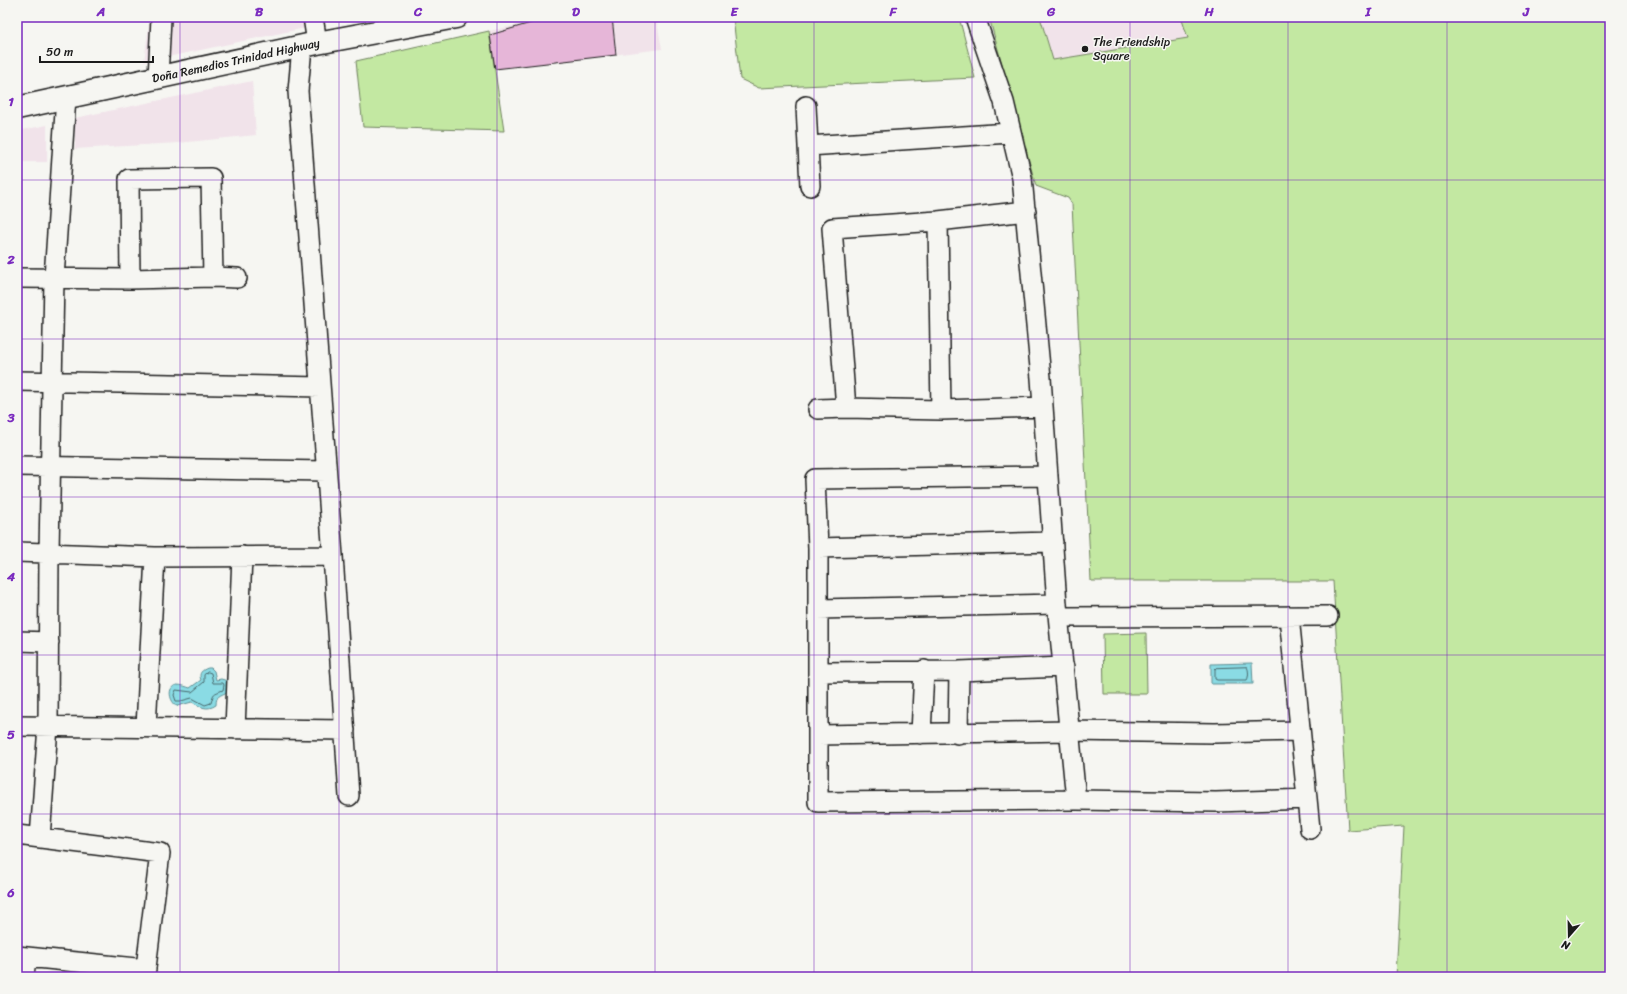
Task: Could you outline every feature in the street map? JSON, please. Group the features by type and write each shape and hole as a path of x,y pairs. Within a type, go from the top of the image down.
{"highway":[{"name":"Doña Remedios Trinidad Highway","path":"17,108 310,45 456,17"}],"street":[{"path":"313,17 310,45 298,91 333,556 349,796"},
{"path":"975,17 1004,102 1010,133 1015,145 1022,178 1044,407 1058,610 1064,667 1068,731 1076,800"},
{"path":"158,78 161,18"},
{"path":"40,838 48,726 49,552 54,278 66,97"},
{"path":"806,106 810,186"},
{"path":"808,146 1010,133"},
{"path":"130,279 129,179 212,178 213,277"},
{"path":"846,408 832,228 938,221 1026,211"},
{"path":"938,221 941,410"},
{"path":"17,278 237,278"},
{"path":"17,381 320,387"},
{"path":"818,409 846,408 941,410 1044,407"},
{"path":"17,466 326,471"},
{"path":"1048,476 815,479 818,548 818,802 1076,800 1216,802 1307,799"},
{"path":"818,548 1053,542"},
{"path":"17,552 155,557 333,556"},
{"path":"235,729 242,556"},
{"path":"146,727 155,557"},
{"path":"818,608 1058,610 1328,616"},
{"path":"1289,616 1310,829"},
{"path":"17,641 49,642"},
{"path":"818,672 924,670 959,671 1064,667"},
{"path":"921,734 924,670"},
{"path":"958,734 959,671"},
{"path":"17,726 345,730"},
{"path":"818,736 1068,731 1215,733 1300,731"},
{"path":"17,836 160,853 146,972 22,957 24,977"}],"shaded area":[{"path":"150,17 304,17 305,28 144,62"},
{"path":"554,17 656,17 662,49 495,69 489,31"},
{"name":"The Friendship Square","path":"1040,17 1181,17 1188,38 1053,60"},
{"path":"252,81 256,135 178,143 75,149 75,118"},
{"path":"47,125 47,162 17,162 17,131"}],"green space":[{"path":"733,17 959,17 975,78 759,88 740,79"},
{"path":"989,17 1040,17 1053,60 1188,38 1181,17 1610,17 1610,977 1396,977 1404,826 1348,830 1333,581 1091,581 1072,204 1068,198 1036,186"},
{"path":"489,31 504,131 363,127 356,61"},
{"path":"1146,633 1147,694 1104,694 1103,634"}],"water":[{"path":"1252,663 1253,684 1211,684 1211,664"},
{"path":"211,668 214,671 216,680 221,679 228,681 227,692 220,695 216,705 210,708 201,707 192,702 177,706 172,701 170,695 171,689 177,685 190,688 201,680 201,672"}],"building":[{"path":"551,17 612,17 616,55 495,69 490,35"}],"place":[{"name":"The Friendship Square","path":"1085,49"}]}
